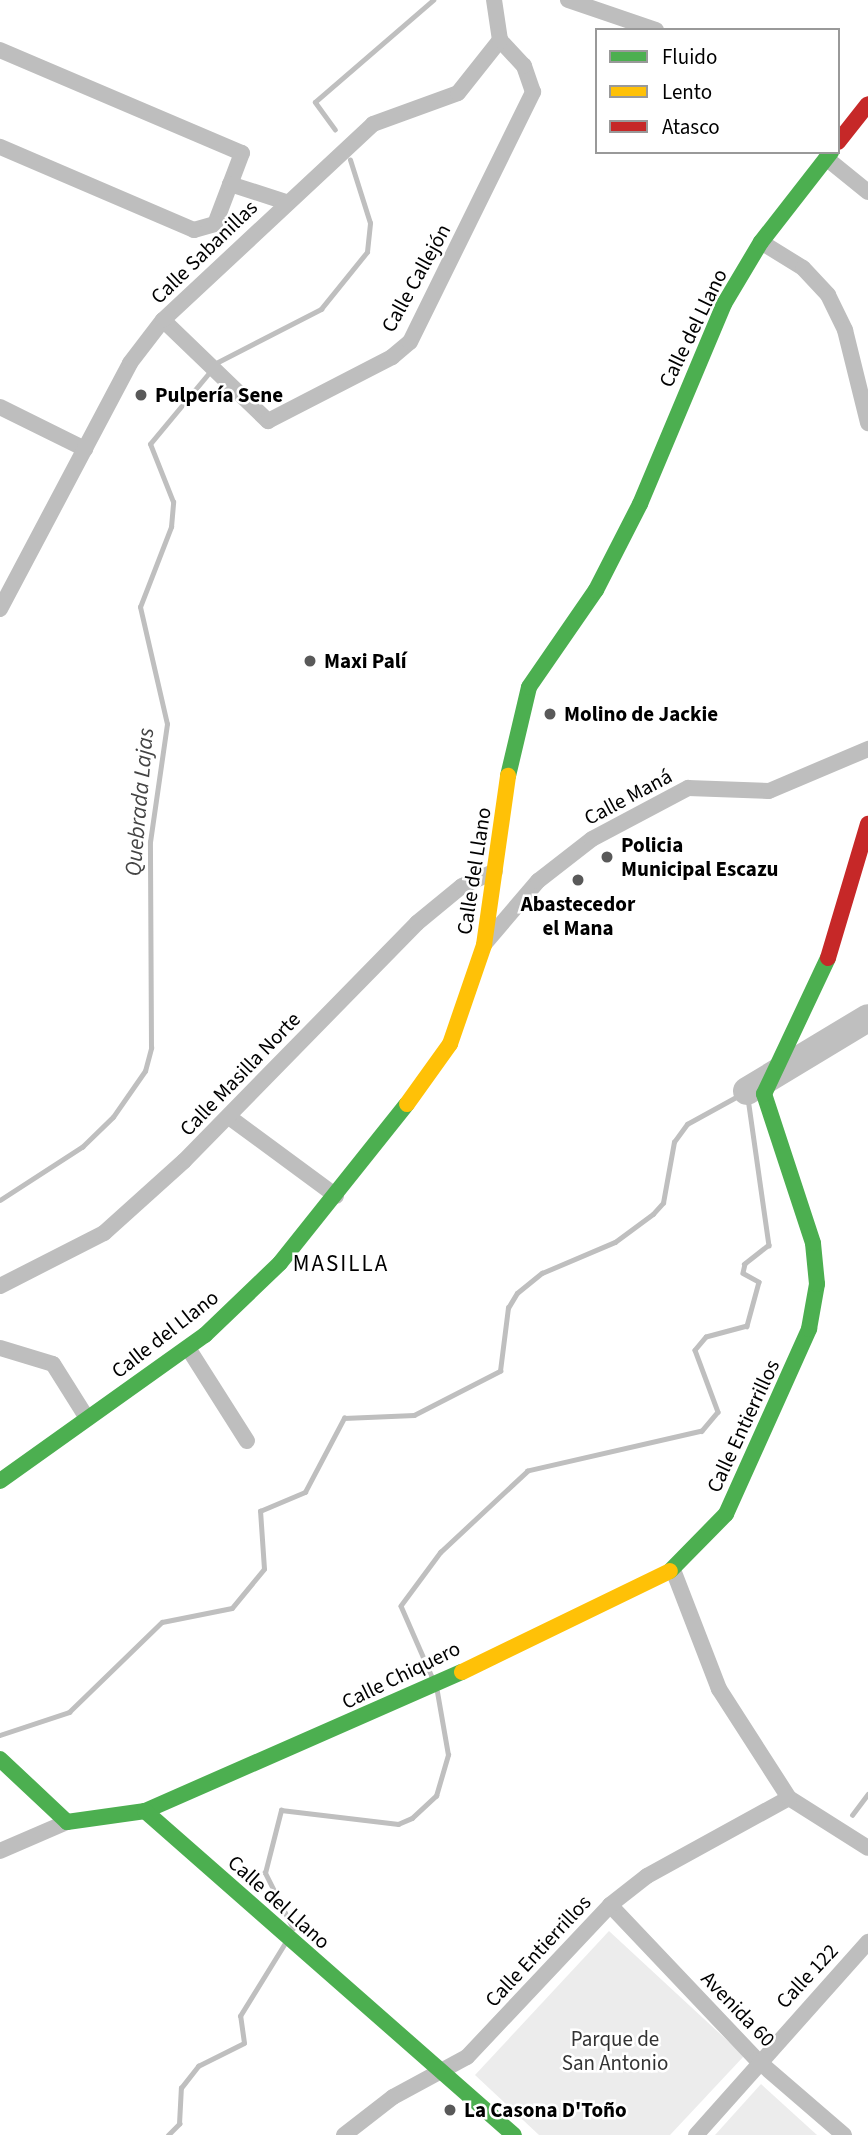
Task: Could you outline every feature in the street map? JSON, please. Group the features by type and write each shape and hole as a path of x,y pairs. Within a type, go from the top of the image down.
{"main road":[{"path":"840,139 868,104"},
{"name":"Calle del Llano","path":"0,1481 188,1348 281,1263 336,1196 450,1044 484,945 513,742 528,688 596,590 640,504 712,329 761,242 829,155"},
{"name":"Calle Entierrillos","path":"673,1570 726,1514 809,1329 817,1284 813,1243 764,1094 774,1063 827,961 868,824"},
{"name":"Calle Chiquero","path":"145,1811 360,1721 673,1570"},
{"path":"0,1759 67,1822 145,1811"},
{"name":"Calle del Llano","path":"145,1811 309,1958 514,2135"}],"street":[{"path":"494,0 500,40"},
{"path":"568,0 650,28"},
{"name":"Calle Sabanillas","path":"0,608 130,363 163,320 286,202 373,124 458,93 500,40"},
{"name":"Calle Callejón","path":"163,320 268,421 392,357 410,342 533,92 524,66 500,40"},
{"path":"0,50 242,153 215,223 194,230 0,147"},
{"path":"829,155 868,192"},
{"path":"230,184 286,202"},
{"path":"761,242 803,268 828,295 845,330 868,423"},
{"path":"0,407 85,449"},
{"name":"Calle Maná","path":"484,945 538,881 592,839 688,788 769,791 868,749"},
{"name":"Calle Masilla Norte","path":"0,1286 104,1233 229,1116 417,923 462,886 495,872"},
{"path":"229,1116 336,1196"},
{"path":"0,1348 53,1364 87,1418"},
{"path":"188,1348 247,1441"},
{"path":"673,1570 719,1689 789,1798 868,1847"},
{"name":"Calle Entierrillos","path":"344,2135 393,2097 467,2057 610,1905 691,1849 760,1819 789,1798"},
{"path":"0,1851 67,1822"},
{"name":"Avenida 60","path":"610,1905 757,2060 844,2135"},
{"name":"Calle 122","path":"696,2135 757,2060 868,1942"}],"green space":[{"name":"Parque de San Antonio","path":"609,1931 744,2056 670,2135 539,2135 475,2075"},
{"path":"761,2084 817,2135 715,2135"}],"waterway":[{"name":"Quebrada Lajas","path":"335,130 315,102 433,0"},
{"name":"Quebrada Lajas","path":"218,362 321,309 367,252 370,223 350,160"},
{"name":"Quebrada Lajas","path":"0,1200 82,1147 113,1117 145,1071 151,1048 150,842 167,724 140,607 171,527 173,502 150,444 209,373"},
{"path":"747,1091 868,1018"},
{"path":"0,1735 69,1712 162,1622 232,1608 264,1569 260,1511 305,1492 344,1418 414,1415 500,1371 508,1308 517,1293 542,1273 615,1242 653,1214 663,1203 674,1142 687,1124 747,1091 769,1245 745,1264 743,1273 759,1282 747,1326 706,1337 695,1350 718,1412 702,1431 528,1471 441,1552 401,1606 432,1677"},
{"path":"293,1929 265,1873 281,1810 398,1824 412,1818 436,1796 448,1755 437,1692"},
{"path":"852,1815 868,1794"},
{"path":"168,2135 179,2124 181,2088 198,2066 244,2043 240,2016 285,1943"}],"traffic: fast":[{"path":"508,776 529,687 596,590 640,504 724,304 761,242 829,154"},
{"path":"670,1571 726,1514 809,1329 817,1284 813,1243 764,1094 828,958"},
{"path":"0,1481 205,1335 280,1263 407,1104"},
{"path":"0,1759 67,1822 145,1811 462,1672"},
{"path":"145,1811 514,2135"}],"traffic: slow":[{"path":"407,1104 450,1044 484,945 508,776"},
{"path":"462,1672 670,1571"}],"traffic: jam":[{"path":"840,139 868,104"},
{"path":"828,958 868,824"}],"place":[{"name":"Pulpería Sene","path":"141,395"},
{"name":"Maxi Palí","path":"310,661"},
{"name":"Molino de Jackie","path":"550,714"},
{"name":"Policia Municipal Escazu","path":"607,857"},
{"name":"Abastecedor el Mana","path":"578,880"},
{"name":"La Casona D'Toño","path":"450,2110"}],"district":[{"name":"MASILLA","path":"341,1264"}]}
